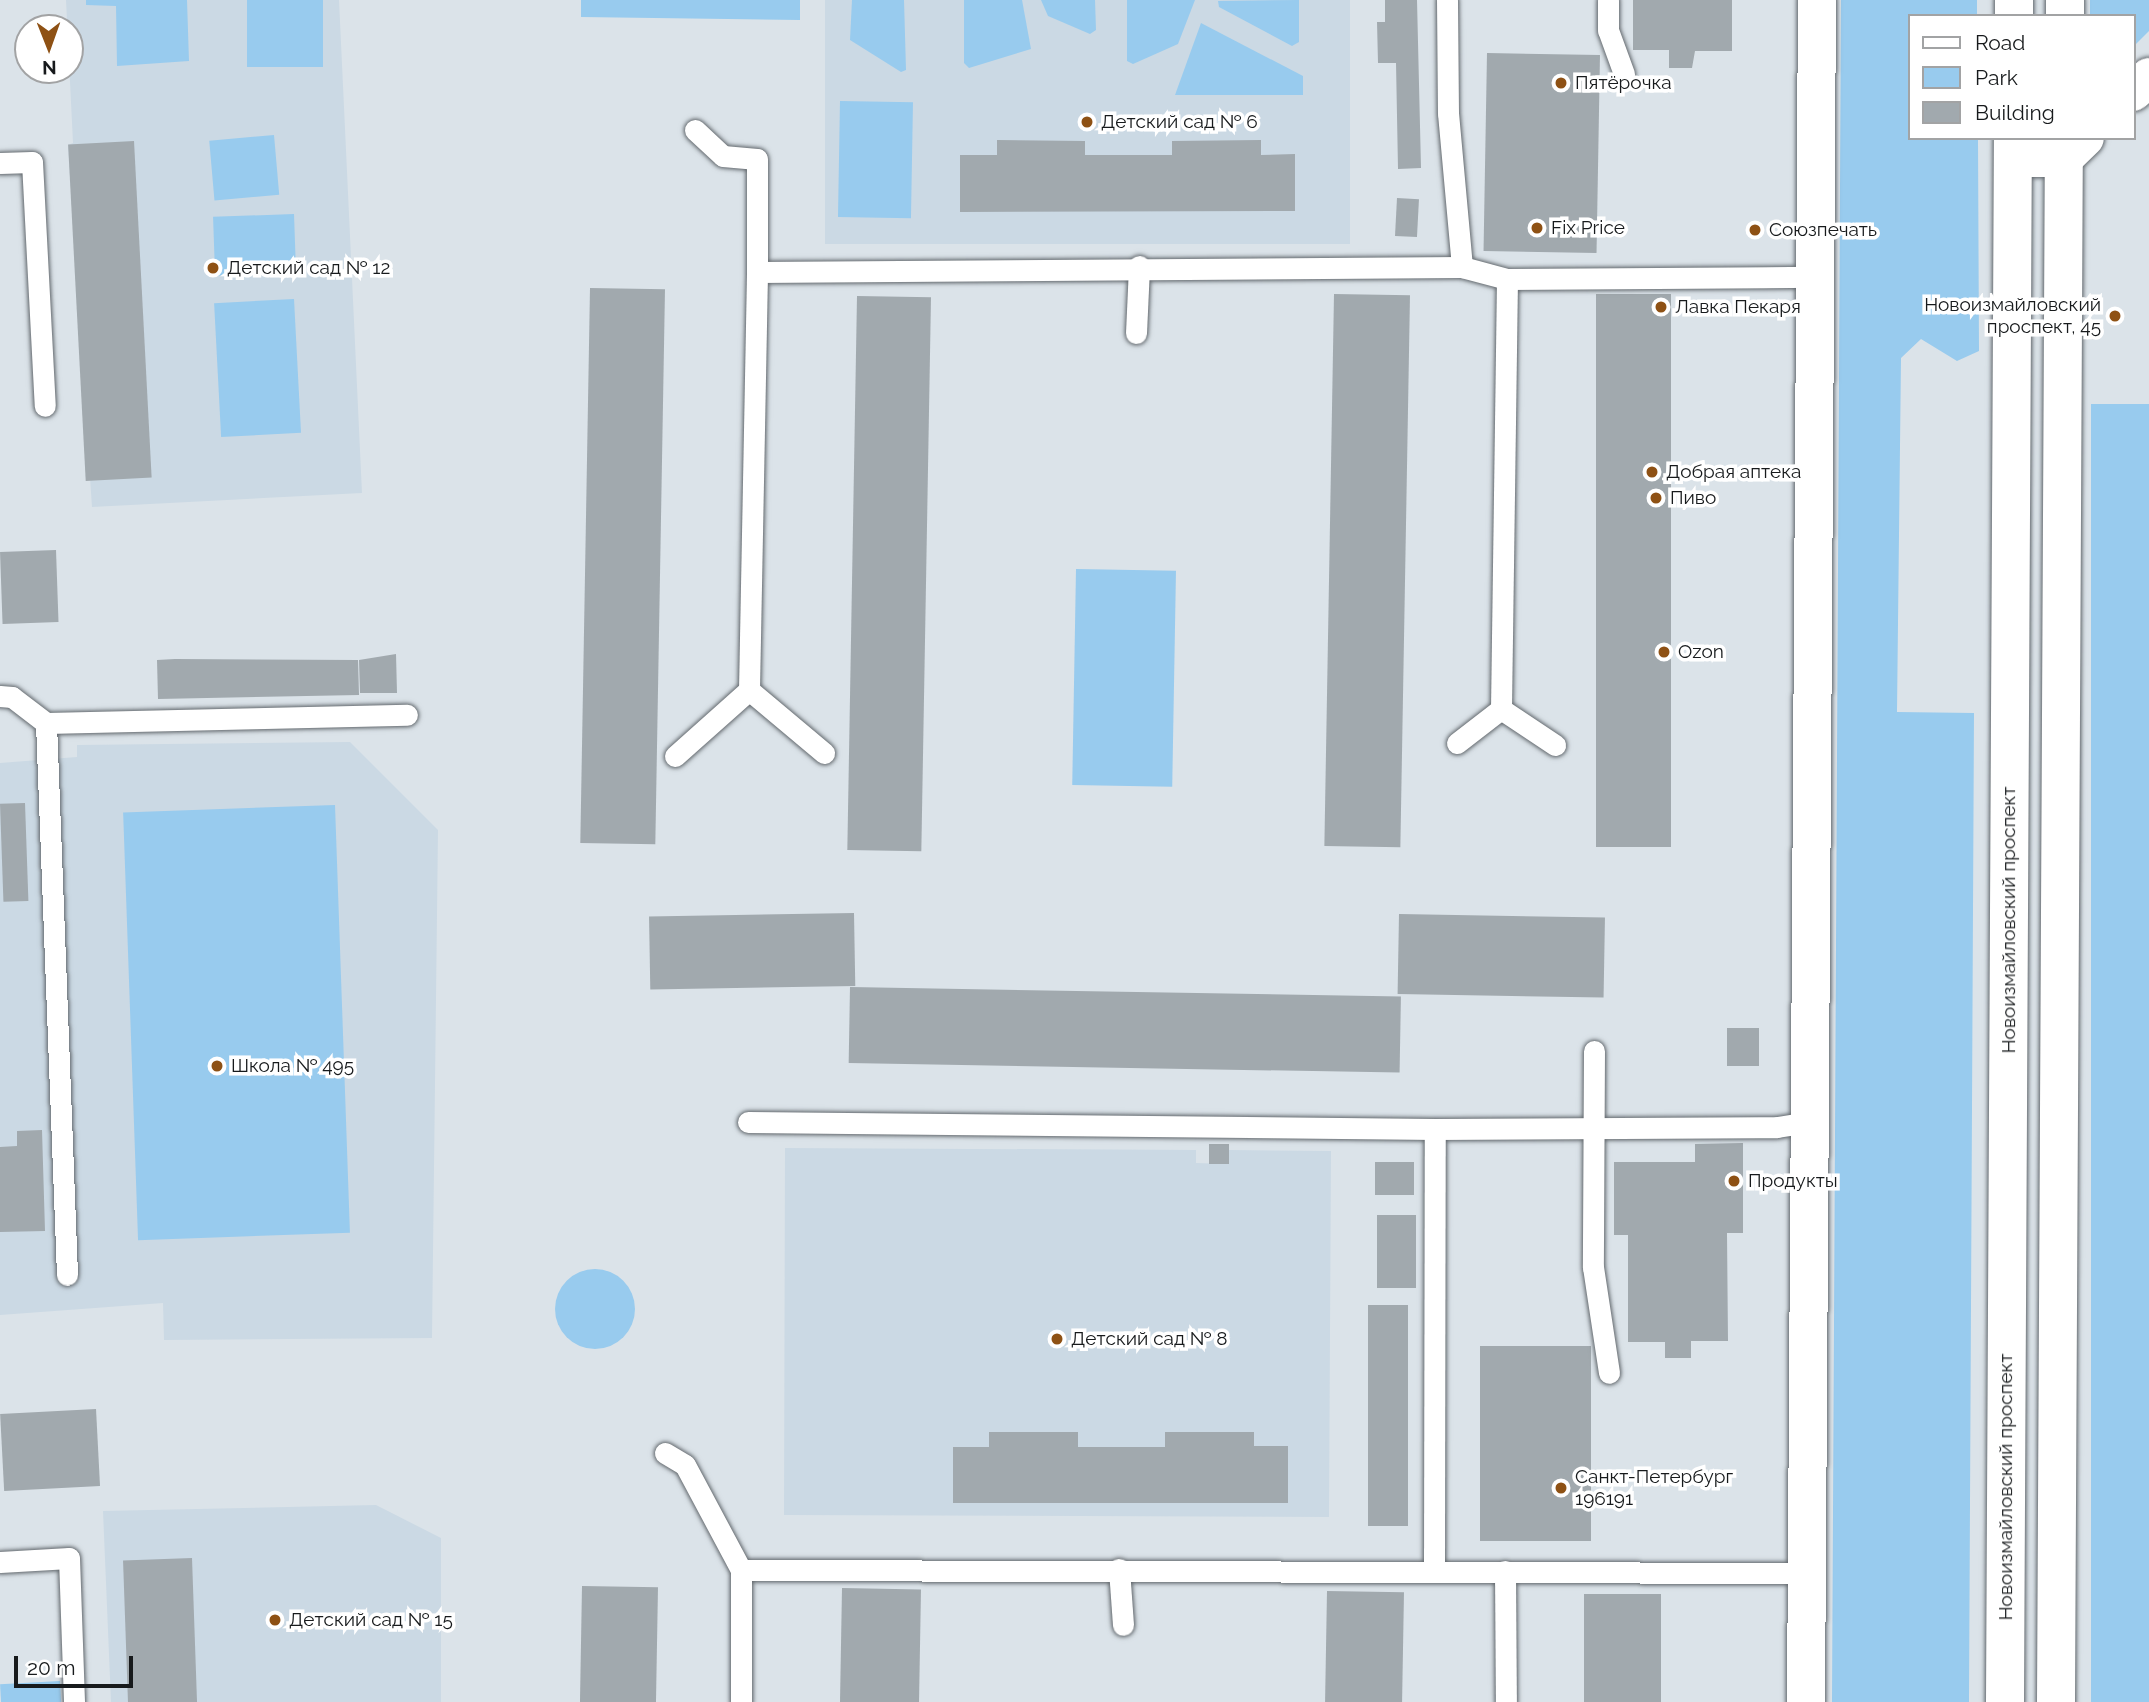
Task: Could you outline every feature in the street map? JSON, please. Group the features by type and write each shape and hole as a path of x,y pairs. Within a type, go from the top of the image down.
{"street":[{"path":"1806,1702 1817,0"},
{"path":"2135,90 2149,77"},
{"path":"2013,148 2071,145 2056,1702"},
{"name":"Новоизмайловский проспект","path":"2005,1702 2013,148"}],"lane":[{"path":"1447,0 1448,113 1462,267"},
{"path":"1608,0 1608,30 1625,74"},
{"path":"675,756 749,690 757,159 723,156 695,130"},
{"path":"0,163 32,162 45,406"},
{"path":"1136,333 1139,266"},
{"path":"757,272 1139,266 1462,267 1507,279 1815,277"},
{"path":"1502,709 1507,279"},
{"path":"749,690 824,753"},
{"path":"0,696 12,697 46,723 407,715"},
{"path":"1457,743 1502,709"},
{"path":"1502,709 1555,745"},
{"path":"46,723 67,1275"},
{"path":"1594,1051 1593,1267 1609,1373"},
{"path":"748,1122 1435,1129 1777,1128 1810,1122"},
{"path":"1434,1569 1435,1129"},
{"path":"665,1453 684,1465 741,1570 741,1702"},
{"path":"0,1562 69,1558 74,1702"},
{"path":"1119,1569 1123,1625"},
{"path":"741,1570 1434,1569 1807,1573"},
{"path":"1505,1571 1506,1702"}],"shaded area":[{"name":"Детский сад № 12","path":"66,0 339,0 362,493 92,507 68,145 73,143 70,84 84,84 84,14 67,14"},
{"name":"Детский сад № 6","path":"825,0 1350,0 1350,244 825,244"},
{"name":"Школа № 495","path":"350,742 438,830 432,1338 164,1340 163,1303 0,1315 0,763 77,757 77,745"},
{"name":"Детский сад № 8","path":"785,1148 1196,1150 1196,1163 1229,1164 1229,1150 1331,1151 1329,1517 784,1515"},
{"name":"Детский сад № 15","path":"376,1505 441,1538 441,1702 111,1702 103,1511"}],"green space":[{"path":"86,0 187,0 189,61 117,66 116,6 86,5"},
{"path":"247,0 323,0 323,67 247,67"},
{"path":"581,0 800,0 800,20 581,17"},
{"path":"852,0 904,0 906,70 901,72 850,40"},
{"path":"964,0 1022,0 1031,49 969,68 964,63"},
{"path":"1041,0 1095,0 1096,30 1090,34 1048,16"},
{"path":"1127,0 1195,0 1178,44 1133,64 1127,61"},
{"path":"1299,0 1299,42 1292,46 1219,7 1218,1"},
{"path":"1841,0 1977,0 1977,14 1908,14 1908,140 1978,140 1979,351 1957,361 1921,339 1901,358 1897,712 1974,713 1969,1702 1832,1702"},
{"path":"2090,0 2149,0 2149,31 2135,45 2135,14 2090,14"},
{"path":"1201,23 1303,76 1303,95 1175,95"},
{"path":"840,101 913,102 911,218 838,217"},
{"path":"274,135 279,195 214,200 209,141"},
{"path":"294,214 296,273 215,276 213,217"},
{"path":"294,299 301,433 221,437 214,303"},
{"path":"2091,404 2149,404 2149,1702 2091,1702"},
{"path":"1076,569 1176,571 1172,787 1072,785"},
{"path":"335,805 350,1233 138,1240 123,812"},
{"path":"587,1269 603,1269 624,1280 635,1301 635,1317 624,1338 603,1349 587,1349 573,1343 561,1331 555,1317 555,1301 561,1287 573,1275"},
{"path":"60,1681 61,1702 1,1702 0,1684"}],"building":[{"path":"1385,0 1417,0 1421,168 1398,169 1396,63 1378,63 1377,22 1385,22"},
{"path":"1633,0 1732,0 1732,51 1695,51 1692,68 1669,68 1669,50 1633,50"},
{"path":"1487,53 1600,55 1597,253 1484,251"},
{"path":"997,140 1085,141 1085,155 1172,155 1172,141 1261,140 1261,155 1295,154 1295,211 960,212 960,155 997,155"},
{"path":"134,141 152,478 86,481 68,144"},
{"path":"1397,198 1419,199 1417,237 1395,236"},
{"path":"590,288 665,289 655,844 580,843"},
{"path":"1334,294 1410,295 1400,847 1324,846"},
{"path":"1596,294 1671,294 1671,847 1596,847"},
{"path":"857,296 931,297 921,851 847,850"},
{"path":"56,550 59,622 3,624 0,552"},
{"path":"396,654 397,693 360,693 359,660"},
{"path":"157,660 358,660 359,695 158,699"},
{"path":"25,803 28,901 3,902 0,804"},
{"path":"854,913 855,986 650,990 649,917"},
{"path":"1399,914 1605,918 1604,998 1398,994"},
{"path":"850,987 1401,997 1400,1073 849,1063"},
{"path":"1727,1028 1759,1028 1759,1066 1727,1066"},
{"path":"42,1130 45,1231 0,1232 0,1147 17,1146 17,1131"},
{"path":"1743,1143 1743,1233 1727,1233 1728,1341 1691,1341 1691,1358 1665,1358 1665,1342 1628,1342 1628,1235 1614,1235 1614,1162 1695,1162 1695,1144"},
{"path":"1209,1144 1229,1144 1229,1164 1209,1164"},
{"path":"1375,1162 1414,1162 1414,1195 1375,1195"},
{"path":"1377,1215 1416,1215 1416,1288 1377,1288"},
{"path":"1368,1305 1408,1305 1408,1526 1368,1526"},
{"path":"1480,1346 1591,1346 1591,1541 1480,1541"},
{"path":"96,1409 100,1486 4,1491 0,1414"},
{"path":"989,1432 1078,1432 1078,1447 1165,1447 1165,1432 1254,1432 1254,1446 1288,1446 1288,1503 953,1503 953,1447 989,1447"},
{"path":"192,1558 197,1702 128,1702 123,1560"},
{"path":"582,1586 658,1587 656,1702 580,1702"},
{"path":"842,1588 921,1589 919,1702 840,1702"},
{"path":"1327,1591 1404,1592 1402,1702 1325,1702"},
{"path":"1584,1594 1661,1594 1661,1702 1584,1702"}],"place":[{"name":"Пятёрочка","path":"1561,83"},
{"name":"Детский сад № 6","path":"1087,122"},
{"name":"Fix Price","path":"1537,228"},
{"name":"Союзпечать","path":"1755,230"},
{"name":"Детский сад № 12","path":"213,268"},
{"name":"Лавка Пекаря","path":"1661,307"},
{"name":"Новоизмайловский проспект, 45","path":"2115,316"},
{"name":"Добрая аптека","path":"1652,472"},
{"name":"Пиво","path":"1656,498"},
{"name":"Ozon","path":"1664,652"},
{"name":"Школа № 495","path":"217,1066"},
{"name":"Продукты","path":"1734,1181"},
{"name":"Детский сад № 8","path":"1057,1339"},
{"name":"Санкт-Петербург 196191","path":"1561,1488"},
{"name":"Детский сад № 15","path":"275,1620"}]}
